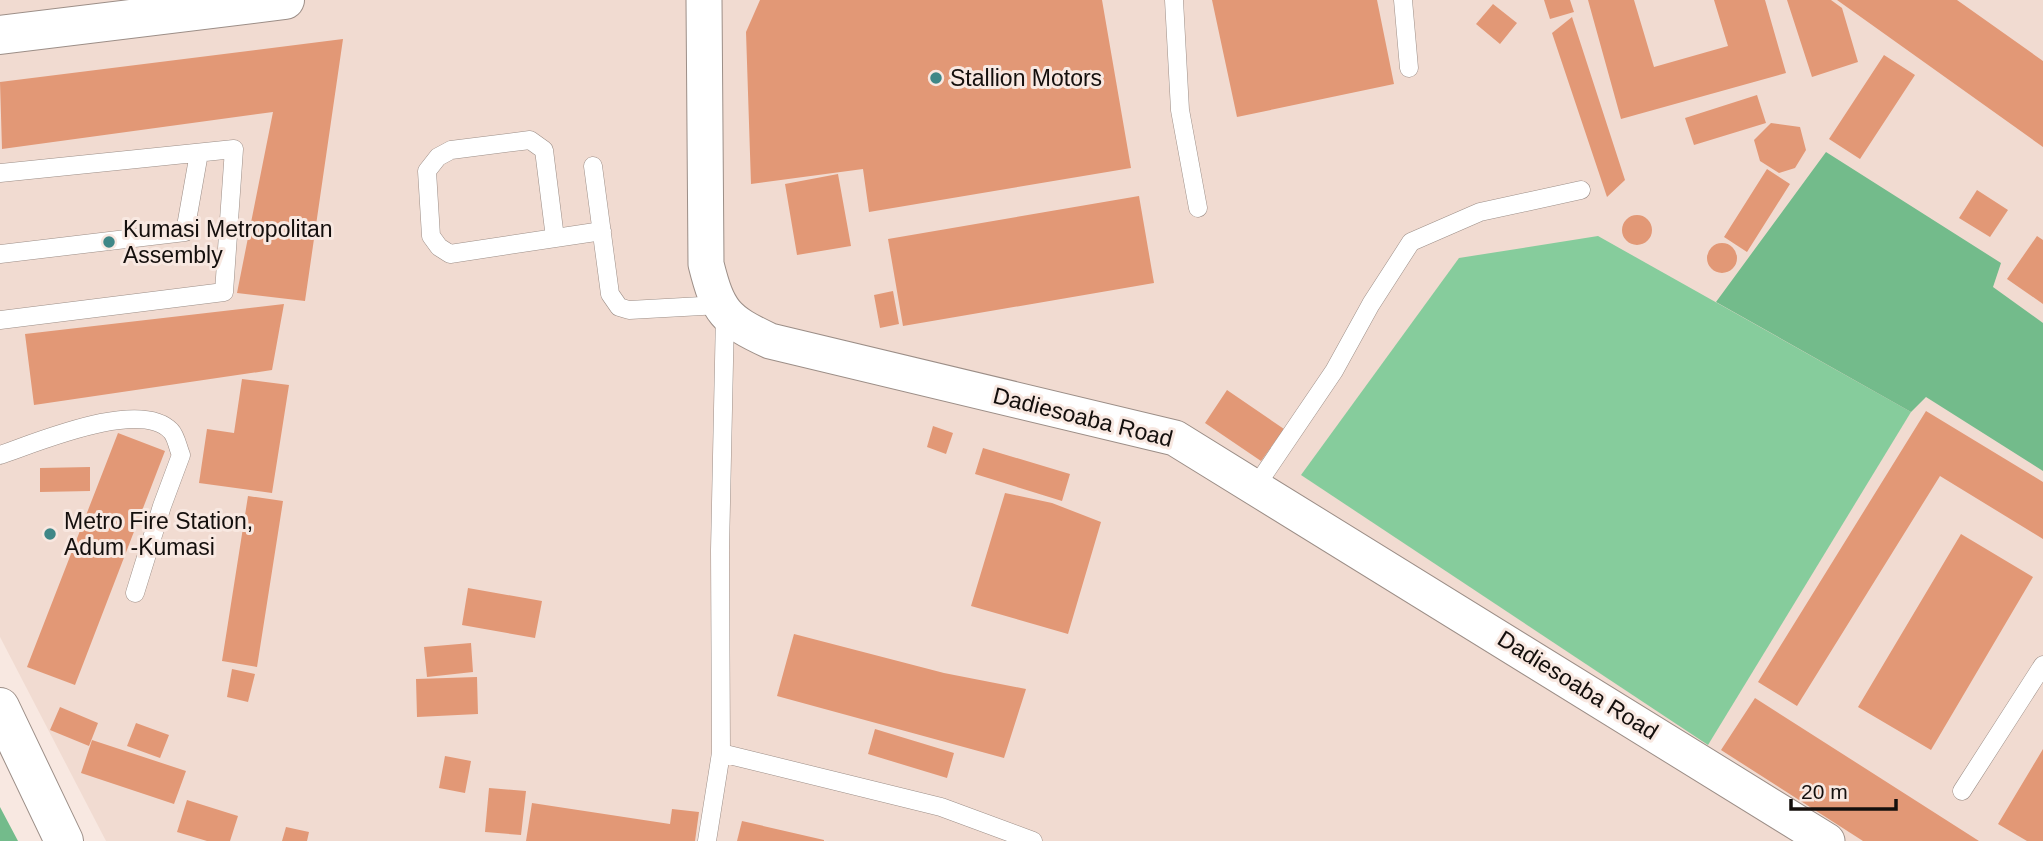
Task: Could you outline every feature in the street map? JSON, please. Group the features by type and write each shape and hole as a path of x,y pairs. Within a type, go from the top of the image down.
{"main road":[{"path":"0,35 285,0"},
{"path":"0,707 64,841"}],"street":[{"path":"704,0 706,264 713,293 722,310"},
{"name":"Dadiesoaba Road","path":"722,310 744,329 770,341 1175,438 1827,841"}],"lane":[{"path":"1174,0 1181,110 1198,208"},
{"path":"1403,0 1409,68"},
{"path":"555,238 544,150 530,140 451,149 438,157 427,171 431,236 439,247 450,254 602,231"},
{"path":"0,173 234,149 224,292 0,320"},
{"path":"0,254 185,232 199,153"},
{"path":"593,166 610,294 619,307 629,310 722,310 721,753 707,841"},
{"path":"1256,486 1334,371 1371,304 1410,242 1479,212 1581,190"},
{"path":"0,455 94,423 151,419 171,431 181,455 135,593"},
{"path":"1962,791 2043,665"},
{"path":"721,753 941,807 1033,841"}],"shaded area":[{"path":"0,0 2043,0 2043,841 106,841 0,637"}],"green space":[{"path":"1826,152 2001,263 1993,287 2043,323 2043,471 1926,397 1911,412 1716,302"},
{"path":"1598,236 1911,412 1708,745 1301,475 1459,258"},
{"path":"0,807 18,841 0,841"}],"building":[{"path":"760,0 1102,0 1131,168 869,212 863,169 751,184 746,32"},
{"path":"1212,0 1377,0 1394,84 1237,117"},
{"path":"1544,0 1570,0 1574,12 1550,19"},
{"path":"1588,0 1634,0 1654,67 1728,46 1714,0 1765,0 1786,73 1621,119"},
{"path":"1787,0 1831,0 1842,8 1858,62 1812,77"},
{"path":"1837,0 1957,0 2043,61 2043,147"},
{"path":"1493,4 1517,23 1500,44 1476,24"},
{"path":"1572,17 1625,180 1607,197 1552,33"},
{"path":"343,39 305,301 237,293 273,112 2,149 0,82"},
{"path":"1884,55 1915,75 1860,159 1829,139"},
{"path":"1757,95 1766,123 1694,145 1685,118"},
{"path":"1771,123 1800,127 1806,150 1795,168 1779,173 1760,161 1754,140"},
{"path":"1767,169 1790,184 1747,252 1724,237"},
{"path":"838,174 851,246 797,255 785,184"},
{"path":"1977,190 2008,210 1990,237 1959,218"},
{"path":"1139,196 1154,283 903,326 888,239"},
{"path":"1637,215 1648,219 1652,230 1648,241 1637,245 1626,241 1622,230 1626,219"},
{"path":"2037,236 2043,240 2043,304 2007,279"},
{"path":"1722,243 1733,247 1737,258 1733,269 1722,273 1711,269 1707,258 1711,247"},
{"path":"893,291 899,324 880,328 874,295"},
{"path":"284,304 272,370 34,405 25,334"},
{"path":"242,379 289,385 272,493 199,483 207,429 234,433"},
{"path":"1227,390 1284,429 1261,461 1205,423"},
{"path":"1926,411 2043,482 2043,539 1940,476 1797,706 1758,682"},
{"path":"933,426 953,433 946,454 927,447"},
{"path":"118,433 165,451 75,685 27,667"},
{"path":"983,448 1070,474 1062,501 975,474"},
{"path":"90,467 90,491 40,492 40,468"},
{"path":"1005,493 1052,503 1101,522 1068,634 971,606"},
{"path":"248,496 283,501 257,667 222,661"},
{"path":"1961,534 2033,577 1931,750 1858,707"},
{"path":"468,588 542,601 535,638 462,625"},
{"path":"794,634 944,673 1026,689 1004,758 777,696"},
{"path":"471,643 473,672 427,677 424,647"},
{"path":"232,669 255,674 248,702 227,697"},
{"path":"477,677 478,714 417,717 416,679"},
{"path":"1755,698 1979,841 1863,841 1721,750"},
{"path":"60,707 98,723 89,746 50,730"},
{"path":"136,723 169,735 160,758 127,746"},
{"path":"875,729 954,753 947,778 868,754"},
{"path":"92,740 186,771 174,804 81,773"},
{"path":"2043,749 2043,841 2027,841 1998,824"},
{"path":"445,756 471,761 465,793 439,788"},
{"path":"489,788 526,791 521,835 485,832"},
{"path":"187,800 238,816 230,841 207,841 177,832"},
{"path":"532,803 670,824 672,809 699,812 695,841 526,841"},
{"path":"742,821 824,840 824,841 737,841"},
{"path":"286,827 309,832 307,841 282,841"}],"place":[{"name":"Stallion Motors","path":"936,78"},
{"name":"Kumasi Metropolitan Assembly","path":"109,242"},
{"name":"Metro Fire Station, Adum -Kumasi","path":"50,534"}]}
